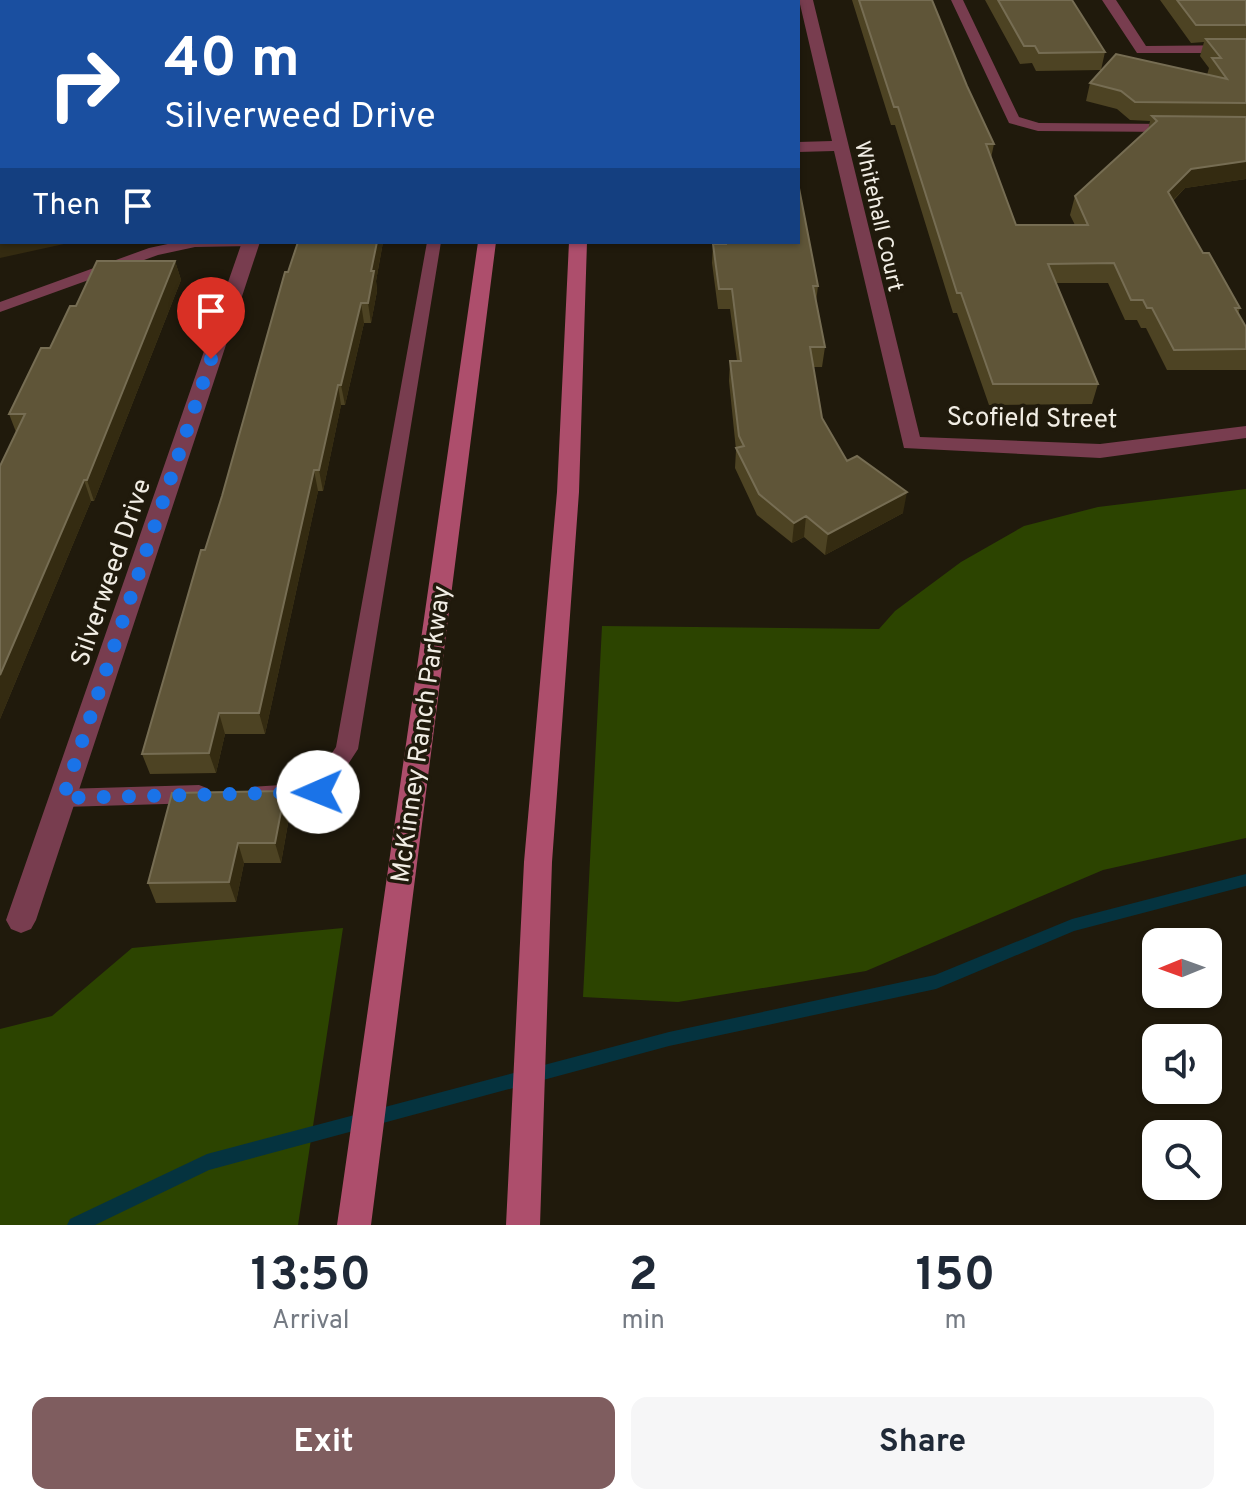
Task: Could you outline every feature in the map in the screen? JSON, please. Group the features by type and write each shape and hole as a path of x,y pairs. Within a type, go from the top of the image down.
{"main road":[{"name":"McKinney Ranch Parkway","path":"354,1225 385,976 452,523 487,244"},
{"path":"523,1218 534,941 568,492 578,244"}],"street":[{"name":"Whitehall Court","path":"806,0 911,443"},
{"path":"1109,0 1142,50 1246,49"},
{"path":"800,147 841,146"},
{"name":"Silverweed Drive","path":"21,920 250,244"},
{"name":"Scofield Street","path":"911,443 1100,451 1246,432"}],"lane":[{"path":"957,0 1014,120 1038,127 1182,128"},
{"path":"0,307 154,251 190,244"},
{"path":"63,798 318,792 347,749 434,244"}],"green space":[{"path":"1246,489 1246,838 1103,870 866,971 678,1002 583,997 602,626 879,629 895,611 961,562 1024,526 1098,507"},
{"path":"343,928 298,1225 0,1225 0,1029 52,1016 132,948"}],"building":[{"path":"859,0 932,0 994,144 986,144 1016,225 1088,225 1075,196 1157,121 1152,116 1246,117 1246,161 1191,169 1168,192 1203,253 1209,253 1240,308 1235,308 1246,327 1246,349 1174,350 1152,308 1147,308 1143,300 1131,300 1114,263 1048,264 1098,384 993,384 961,293 957,293 898,107 894,107"},
{"path":"998,0 1072,0 1105,52 1039,53 1035,46 1024,46"},
{"path":"1177,0 1245,0 1246,25 1196,25"},
{"path":"1206,39 1246,39 1246,103 1135,102 1121,91 1090,83 1116,54 1227,79 1212,58 1221,58"},
{"path":"800,193 818,286 813,286 825,347 810,347 822,418 847,461 857,456 907,492 828,534 806,516 794,523 759,494 736,448 744,446 739,436 730,361 741,361 732,289 719,289 713,244 800,244"},
{"path":"297,244 377,244 368,303 361,303 319,470 314,470 259,713 219,713 209,753 142,754 201,550 205,550 222,496 285,272 288,272"},
{"path":"97,261 175,261 87,480 84,480 0,675 0,466 25,414 9,414 41,348 50,348 70,306 76,306"},
{"path":"285,791 275,843 238,843 229,882 148,883 172,793"}],"waterway":[{"path":"76,1225 207,1162 669,1039 936,982 1072,925 1246,880"}],"route":[{"path":"211,359 63,798 318,792"}]}
